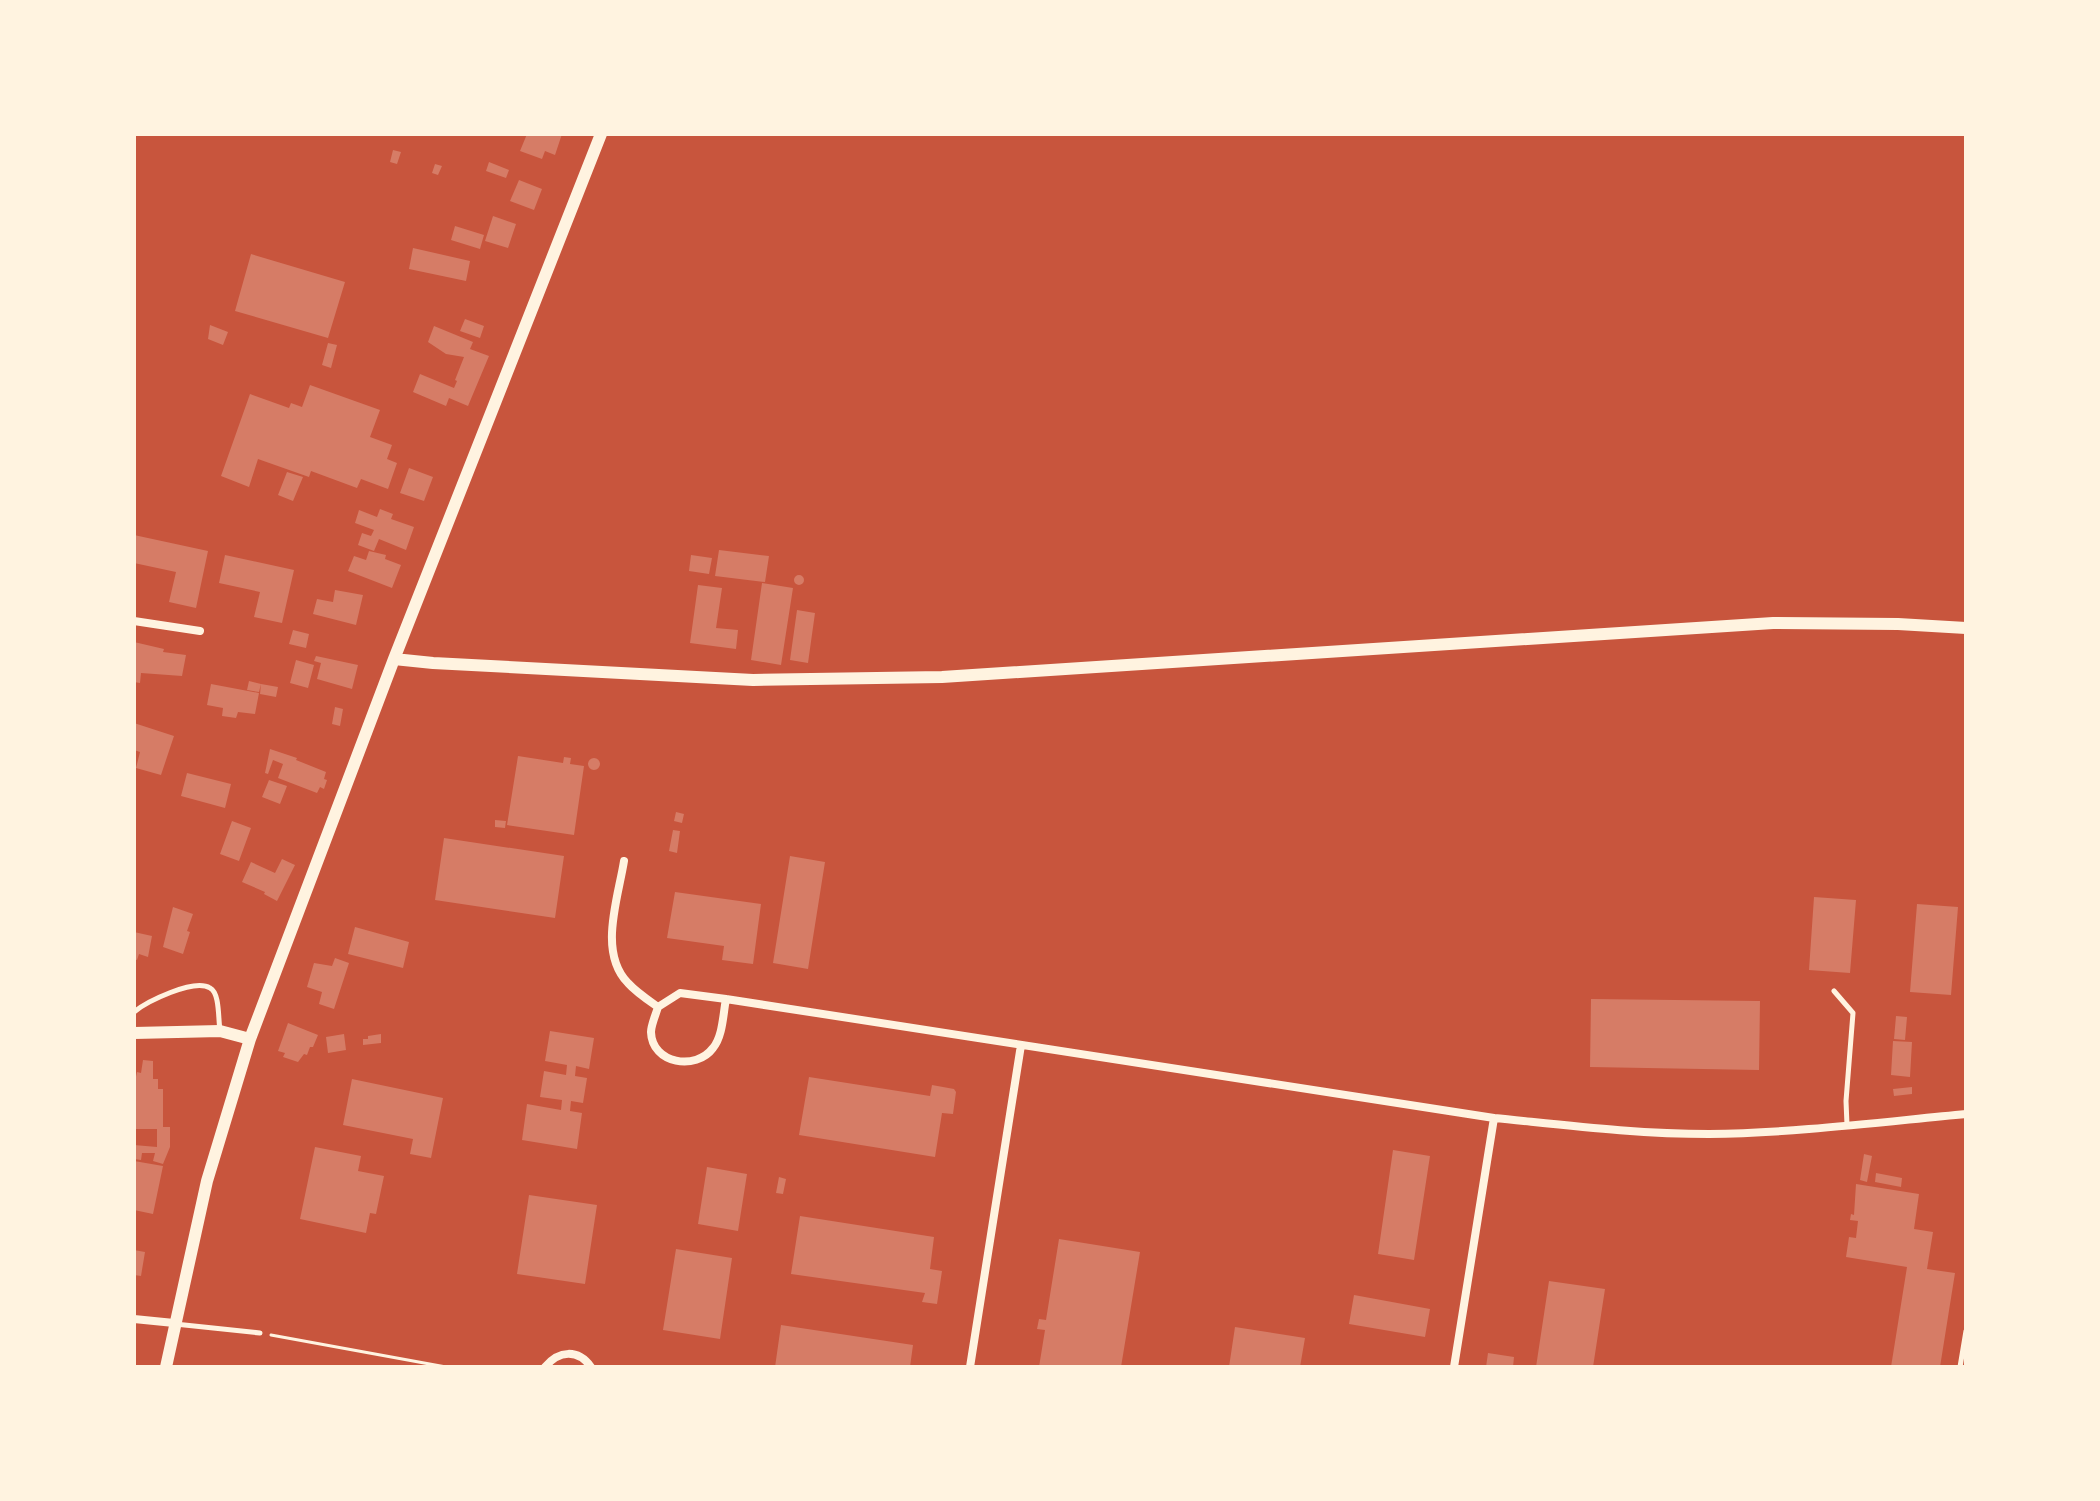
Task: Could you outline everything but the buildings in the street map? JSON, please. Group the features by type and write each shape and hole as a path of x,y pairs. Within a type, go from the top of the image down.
{"street":[{"path":"166,1367 207,1181 250,1039 394,659 601,134"},
{"path":"134,621 200,631"},
{"path":"394,659 753,680 942,677 1773,623 1966,628"},
{"path":"624,861 612,939 614,964 627,983 658,1007"},
{"path":"726,999 720,1033 713,1049 699,1060 676,1062 660,1054 651,1033 658,1007 680,993 726,999 1494,1118 1609,1130 1708,1134 1966,1114"},
{"path":"134,1033 220,1031 250,1039"},
{"path":"970,1367 1021,1045"},
{"path":"1454,1367 1494,1118"},
{"path":"134,1319 174,1323"},
{"path":"545,1367 563,1353 573,1353 591,1367"}],"lane":[{"path":"134,1012 151,999 198,985 210,988 215,994 220,1031"},
{"path":"1834,991 1853,1013 1847,1125"},
{"path":"174,1323 260,1333"},
{"path":"1960,1367 1966,1331"}],"path":[{"path":"260,1333 446,1367"}]}
